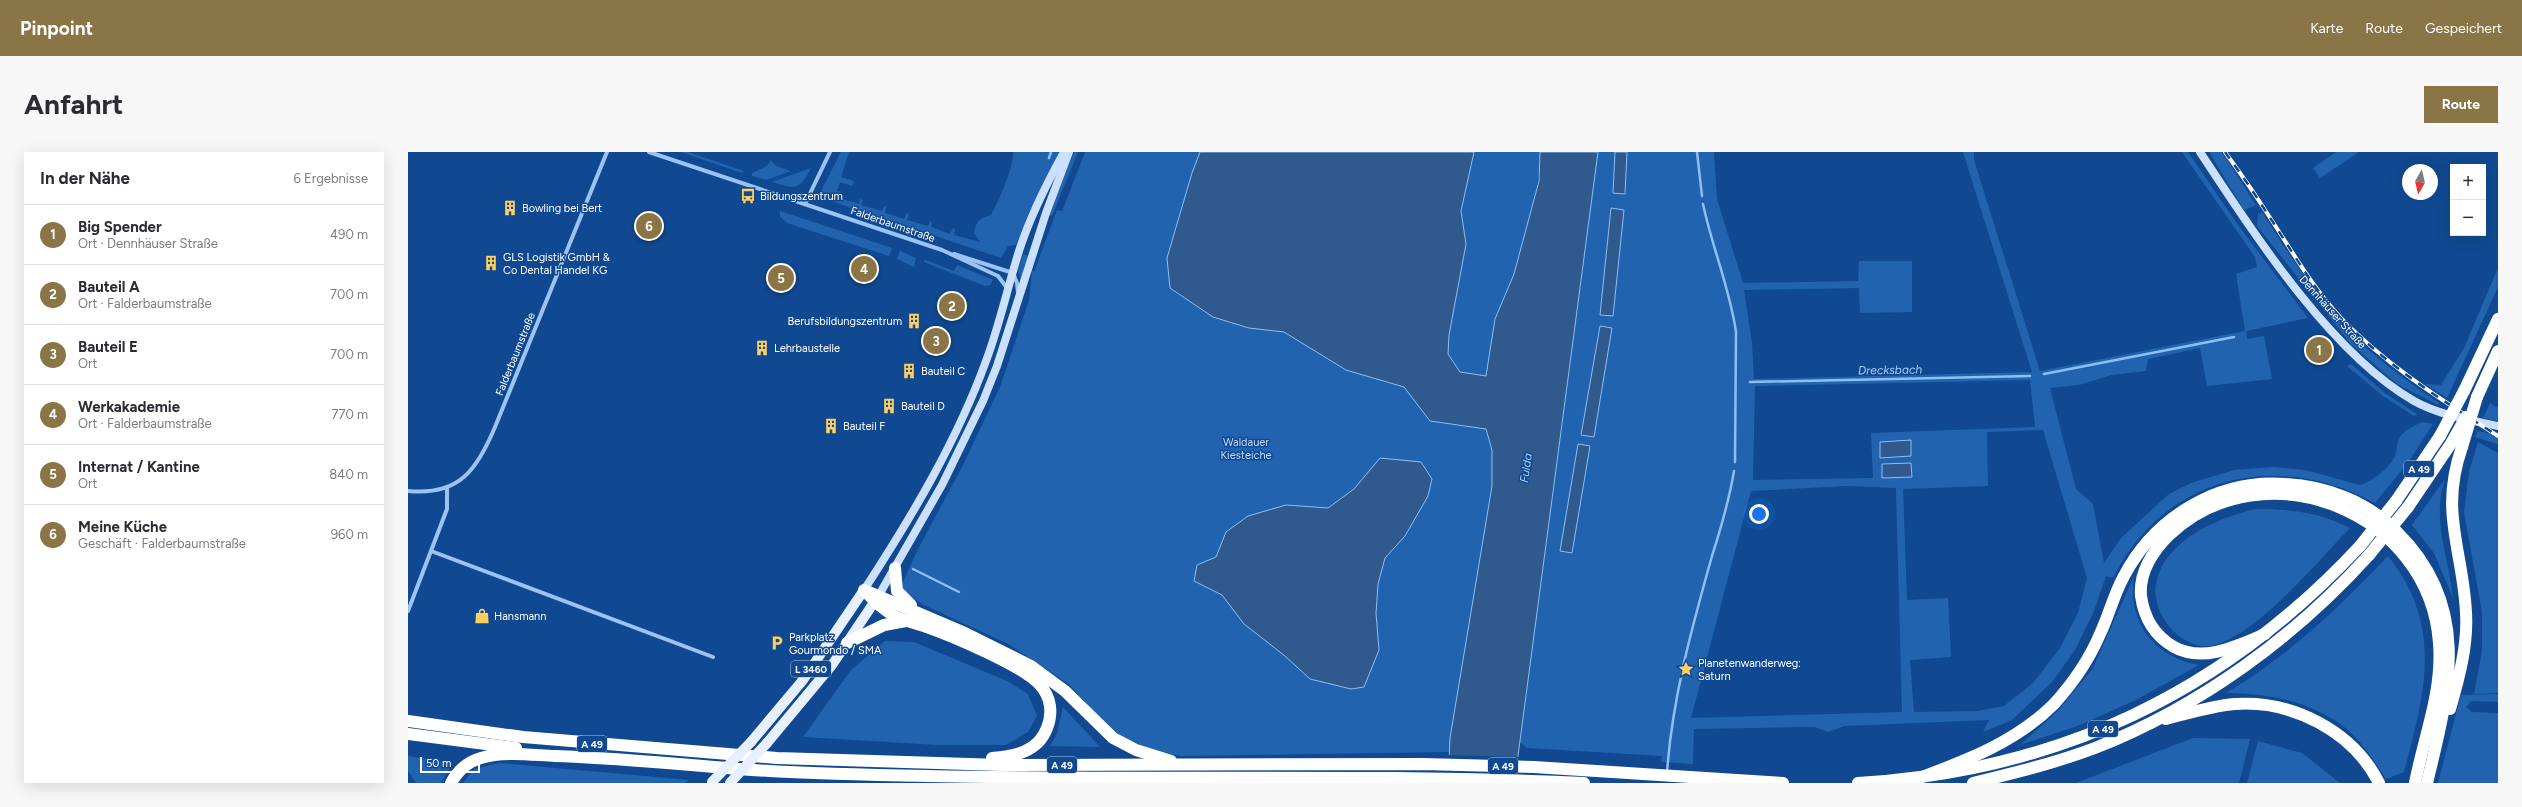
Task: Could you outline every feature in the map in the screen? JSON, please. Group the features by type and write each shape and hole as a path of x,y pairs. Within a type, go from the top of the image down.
{"highway":[{"name":"A 49","path":"1858,783 1922,778 2008,761 2080,738 2133,717 2208,675 2265,634 2317,589 2360,546 2396,501 2440,436 2464,391 2498,319"},
{"name":"A 49","path":"1973,783 2040,766 2095,748 2144,726 2194,698 2262,653 2309,614 2369,554 2457,445 2498,351"},
{"path":"2434,753 2446,723 2459,680 2466,632 2465,599 2452,522 2451,501 2457,445"},
{"path":"1922,778 2002,744 2027,727 2054,704 2075,678 2088,658 2133,561 2150,537 2184,510 2211,496 2248,485 2264,483 2308,486 2354,502 2386,520 2406,540 2428,572 2443,606 2450,647 2447,692 2427,783"},
{"path":"2265,634 2223,651 2199,654 2185,652 2162,639 2151,625 2142,602 2142,580 2153,552 2173,532 2203,512 2235,499 2260,494 2305,496 2334,504 2366,520 2389,538 2409,562 2427,593 2439,642 2436,695 2415,783"},
{"path":"895,568 898,593 919,613"},
{"path":"864,590 877,598 919,613 1031,666 1065,691 1097,724 1124,744 1157,758 1194,766"},
{"path":"877,598 888,613 953,638 1030,676 1043,689 1050,706 1049,720 1044,734 1038,743 1025,752 1009,756 929,763"},
{"path":"847,643 884,625 906,621"},
{"path":"2144,726 2228,705 2248,704 2278,708 2306,717 2338,735 2364,760 2379,783"},
{"name":"A 49","path":"408,721 523,737 673,751 777,758 929,763 1194,766 1294,765 1534,767 1783,783"},
{"name":"A 49","path":"408,734 583,756 762,771 1059,778 1425,778 1584,783"},
{"path":"451,783 464,766 489,756 583,756"},
{"path":"1017,783 1059,778"}],"main road":[{"name":"L 3460","path":"711,783 751,742 803,680 864,590 891,547 948,446 986,361 1032,215 1064,152"},
{"name":"L 3460","path":"730,783 767,743 832,665 877,598 895,568 960,450 997,366 1046,213 1069,152"},
{"name":"Dennhäuser Straße","path":"2200,152 2245,219 2287,276 2348,347 2376,374 2427,407 2498,426"}],"street":[{"name":"Falderbaumstraße","path":"408,491 432,491 458,482 472,471 486,448 607,152"},
{"name":"Falderbaumstraße","path":"649,152 942,250 998,276 1009,290"},
{"path":"805,204 830,152"},
{"path":"942,250 987,263 1013,273 1017,283 1017,306"},
{"path":"408,611 447,509 447,487"},
{"path":"431,551 713,657"}],"green space":[{"path":"681,152 688,152 744,171 742,173"},
{"path":"841,152 849,152 841,177 854,181 852,186 840,182 837,191 841,192 839,198 859,204 860,199 863,200 861,205 882,211 884,206 886,206 885,213 904,219 907,213 909,214 907,220 928,226 930,221 932,222 931,227 950,234 953,228 955,229 954,235 980,242 974,233 977,223 984,217 991,215 1002,193 1009,174 1013,152 1059,152 1028,214 1016,245 1008,246 1001,258 825,199 821,196 821,191"},
{"path":"1074,152 1078,152 1052,216 1049,215"},
{"name":"Waldauer Kiesteiche","path":"1085,152 1540,152 1534,206 1519,260 1506,294 1489,440 1492,450 1492,486 1449,752 1182,756 1161,753 1126,739 1105,725 1069,684 1008,644 924,605 900,589 917,551 962,467 1000,387 1029,300 1032,271 1034,272 1057,210 1062,211 1063,209"},
{"path":"1598,152 1714,152 1717,199 1743,283 1858,281 1859,261 1912,261 1912,312 1860,313 1859,288 1744,290 1752,343 1754,379 2032,372 1963,152 1974,152 1974,160 2040,371 2245,331 2236,274 2257,267 2255,257 2182,152 2188,152 2238,225 2308,318 2246,331 2247,339 2264,336 2272,379 2207,386 2200,348 2148,359 2146,371 2111,375 2079,385 2050,388 2076,489 2093,504 2104,563 2121,538 2169,494 2191,483 2234,470 2273,467 2305,470 2360,485 2376,477 2391,463 2396,453 2399,438 2409,428 2422,422 2433,424 2410,460 2375,503 2338,487 2300,478 2262,476 2226,482 2192,495 2162,516 2135,543 2113,578 2106,576 2094,611 2075,650 2052,682 2012,720 1983,732 1989,720 1845,726 1828,732 1815,727 1694,729 1693,764 1661,762 1662,756 1527,748 1520,742","holes":["2030,380 2035,427 1871,433 1873,478 1753,480 1755,386","2043,430 2087,578 2078,613 2060,648 2033,683 2004,706 1978,711 1914,712 1910,660 1951,657 1948,598 1907,600 1903,489 1988,486 1987,432","1847,486 1896,488 1902,712 1691,718 1751,491"]},
{"path":"2209,152 2222,152 2256,205 2244,210"},
{"path":"2336,152 2359,152 2320,178 2313,168"},
{"path":"771,160 776,166 791,171 766,180 752,176 752,173 767,166"},
{"path":"811,168 803,181 796,186 792,187 772,182"},
{"path":"780,211 892,248 889,256 787,223 780,216"},
{"path":"2262,212 2305,277 2345,328 2370,351 2439,403 2438,405 2397,384 2351,344 2257,226 2258,215"},
{"path":"900,251 916,258 914,267 897,259"},
{"path":"1023,254 1029,256 1021,281 1018,271"},
{"path":"925,260 954,271 957,265 993,280 990,285 985,286 924,262"},
{"path":"2498,268 2498,287 2447,398 2425,384 2441,385 2464,348"},
{"path":"2351,364 2386,394 2417,414 2414,416 2383,396 2347,366"},
{"path":"2490,403 2498,408 2498,421 2483,418"},
{"path":"2478,431 2492,434 2498,438 2498,444 2475,437"},
{"path":"2478,442 2498,453 2498,693 2474,694 2482,651 2482,612 2464,512 2469,472"},
{"path":"2445,479 2441,494 2440,524 2453,598 2434,553 2412,525"},
{"path":"2256,509 2304,512 2327,518 2350,528 2288,593 2253,624 2235,636 2218,644 2207,646 2197,645 2187,641 2170,627 2163,618 2159,608 2155,588 2162,567 2167,558 2176,548 2196,532 2231,516"},
{"path":"2388,556 2406,582 2417,608 2423,634 2425,661 2423,687 2418,715 2404,772 2386,779 2369,754 2354,736 2336,721 2306,706 2291,701 2259,695 2226,693 2250,678 2292,647 2350,595"},
{"path":"2134,576 2133,593 2135,608 2147,635 2169,654 2183,661 2199,665 2136,700 2080,725 2020,745 2058,711 2093,668"},
{"path":"885,641 914,642 1007,681 1028,694 1037,716 1028,732 1006,745 938,745 803,737 851,670"},
{"path":"2498,694 2498,702 2471,701 2466,707 2472,712 2498,713 2498,783 2438,783 2461,695"},
{"path":"1063,707 1100,747 1050,746 1057,734"},
{"path":"2193,738 2250,739 2239,783 2076,783"},
{"path":"2258,741 2302,753 2340,783 2247,783"},
{"path":"408,756 453,763 441,783 416,783 408,771"},
{"path":"499,763 689,780 685,783 463,783 474,769"}],"water":[{"name":"Fulda","path":"1200,152 1474,152 1461,211 1466,244 1449,335 1448,354 1460,372 1486,376 1495,319 1514,274 1539,181 1540,152 1598,152 1516,771 1448,783 1450,738 1492,486 1492,450 1486,429 1430,421 1404,387 1346,370 1284,332 1249,328 1213,317 1170,288 1167,258 1192,173"},
{"path":"1615,152 1627,152 1625,194 1613,193"},
{"path":"1611,208 1624,210 1613,316 1600,315"},
{"path":"1600,326 1612,328 1594,437 1581,435"},
{"path":"1911,440 1911,456 1880,458 1880,442"},
{"path":"1578,444 1590,446 1572,553 1560,551"},
{"path":"1380,458 1421,462 1432,479 1428,496 1405,536 1385,558 1378,584 1376,613 1379,650 1364,687 1351,689 1310,679 1285,656 1244,624 1222,595 1194,581 1197,565 1216,557 1226,532 1248,516 1286,505 1328,508 1354,489"},
{"path":"1911,463 1912,477 1882,478 1882,464"}],"pier":[{"path":"1447,755 1520,757 1517,783 1446,783"}],"waterway":[{"path":"1049,158 1051,152"},
{"path":"1697,152 1702,196"},
{"path":"1703,204 1730,300 1736,332 1735,462"},
{"name":"Drecksbach","path":"2044,374 2234,337"},
{"name":"Drecksbach","path":"1750,382 2030,376"},
{"path":"1667,773 1673,718 1684,663 1690,636 1730,493 1734,471"},
{"path":"913,569 959,592"}],"railway":[{"path":"2225,152 2254,193 2309,278 2341,318 2377,352 2396,367 2436,396 2498,436"}],"place":[{"name":"Bildungszentrum","path":"748,196"},
{"name":"Bowling bei Bert","path":"510,208"},
{"name":"Meine Küche","path":"649,226"},
{"name":"GLS Logistik GmbH & Co Dental Handel KG","path":"491,263"},
{"name":"Werkakademie","path":"864,269"},
{"name":"Internat / Kantine","path":"781,278"},
{"name":"Bauteil A","path":"952,306"},
{"name":"Berufsbildungszentrum","path":"914,321"},
{"name":"Bauteil E","path":"936,341"},
{"name":"Lehrbaustelle","path":"762,348"},
{"name":"Big Spender","path":"2319,350"},
{"name":"Bauteil C","path":"909,371"},
{"name":"Bauteil D","path":"889,406"},
{"name":"Bauteil F","path":"831,426"},
{"name":"Hansmann","path":"482,616"},
{"name":"Parkplatz Gourmondo / SMA","path":"777,643"},
{"name":"Planetenwanderweg: Saturn","path":"1686,669"}]}
